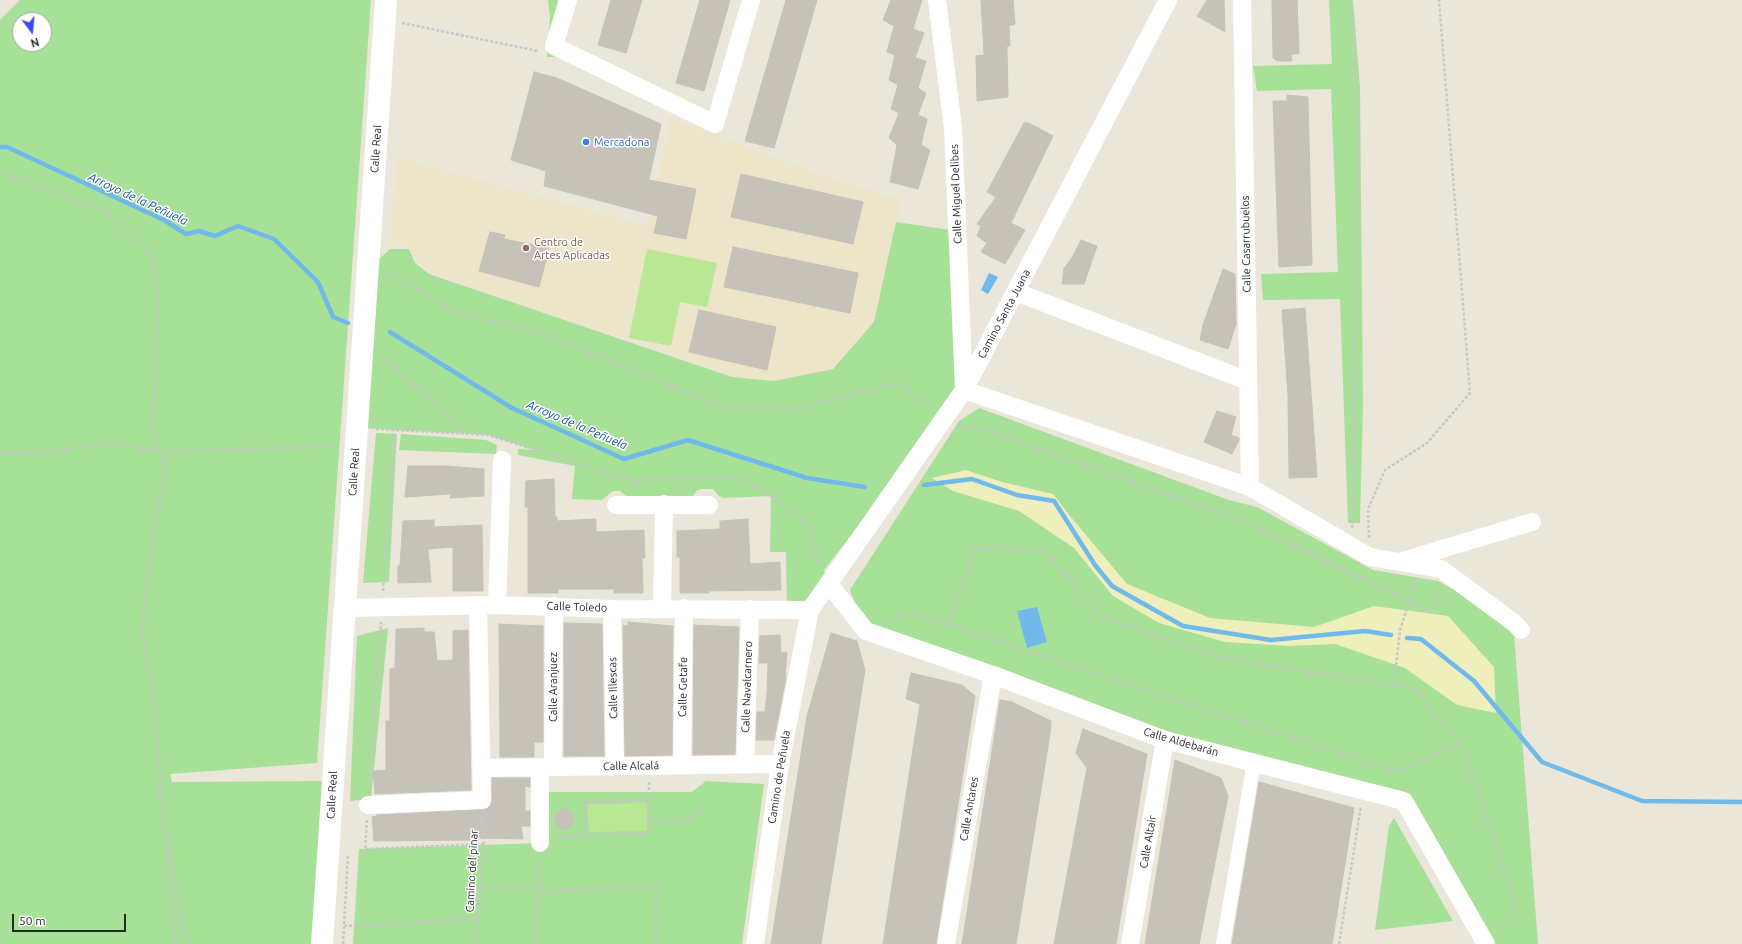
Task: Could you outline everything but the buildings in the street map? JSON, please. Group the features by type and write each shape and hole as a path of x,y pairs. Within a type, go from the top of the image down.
{"street":[{"path":"568,0 554,46 715,124 751,0"},
{"name":"Calle Miguel Delibes","path":"937,0 953,128 964,390"},
{"name":"Camino Santa Juana","path":"810,610 964,390 1168,0"},
{"name":"Calle Casarrubuelos","path":"1242,0 1250,487"},
{"name":"Calle Real","path":"322,944 344,608 364,340 385,10"},
{"path":"1016,292 1248,380"},
{"path":"964,390 1250,487 1370,557 1441,569 1513,622 1521,630"},
{"path":"497,605 502,460"},
{"path":"662,608 664,504"},
{"path":"616,505 709,505"},
{"path":"1399,562 1532,522"},
{"path":"829,584 866,631"},
{"path":"368,805 482,800 478,605"},
{"name":"Calle Toledo","path":"344,608 497,605 612,609 684,608 810,610"},
{"name":"Calle Aranjuez","path":"540,840 547,767 554,606"},
{"name":"Calle Getafe","path":"682,766 684,608"},
{"name":"Calle Illescas","path":"612,609 615,766"},
{"name":"Calle Navalcarnero","path":"744,765 750,609"},
{"name":"Camino de Peñuela","path":"755,944 780,764 810,610"},
{"name":"Calle Aldebarán","path":"866,631 993,675 1165,740 1404,801 1485,944"},
{"name":"Calle Antares","path":"946,944 993,675"},
{"name":"Calle Altair","path":"1130,944 1165,740"},
{"path":"1223,944 1254,762"},
{"name":"Calle Alcalá","path":"481,768 780,764"}],"path":[{"path":"1350,0 1358,131 1352,546"},
{"path":"1370,557 1368,508 1386,470 1427,443 1470,393 1439,0"},
{"path":"385,10 548,53 554,46"},
{"path":"0,172 100,210 124,228 150,252 158,281 156,383 151,434 160,452 166,471 154,529 142,629 154,702 172,908 177,944"},
{"path":"368,268 384,271 457,313 546,335 723,407 795,408 896,383 934,410"},
{"path":"364,340 468,434"},
{"path":"937,429 975,427 1244,521 1427,610 1460,583"},
{"path":"0,452 35,454 110,443 160,452 357,436 394,430 488,435 631,480 740,478 771,496 808,524 817,559 829,584"},
{"path":"394,430 365,848 484,844"},
{"path":"950,625 974,548 1045,551 1101,616 1221,658 1413,687 1460,743 1516,908 1485,944"},
{"path":"1394,685 1400,630 1421,566"},
{"path":"866,631 906,613 950,625 1396,772 1460,743"},
{"path":"536,944 540,840 586,835 648,833 649,766"},
{"path":"157,782 186,944"},
{"path":"1339,944 1363,791"},
{"name":"Camino del pinar","path":"476,944 484,844 482,800"},
{"path":"586,835 585,802 648,800"},
{"path":"648,822 682,822 704,809"},
{"path":"343,944 348,851"},
{"path":"480,889 538,886"},
{"path":"538,886 539,892 656,886 656,944"},
{"path":"344,926 478,920"}],"shaded area":[{"path":"671,118 827,177 901,200 874,322 833,369 774,381 732,377 624,338 474,293 461,283 434,274 421,266 408,247 400,244 390,249 396,157 648,226"}],"green space":[{"path":"20,0 371,0 317,763 170,774 172,782 332,781 315,944 0,944 0,20"},
{"path":"548,0 568,0 554,46 556,57 547,57 550,16"},
{"path":"1329,0 1353,0 1360,88 1363,405 1360,523 1348,523 1340,299 1263,300 1261,274 1338,272 1331,89 1257,91 1253,66 1332,64"},
{"path":"896,222 957,231 964,390 824,570 829,584 810,610 787,610 786,552 770,552 771,496 723,498 713,489 701,489 696,491 692,498 629,498 620,491 613,491 602,500 572,499 575,466 518,455 518,449 535,450 488,435 363,428 379,259 390,249 409,249 415,263 429,274 732,377 774,381 833,369 874,322"},
{"path":"647,249 717,263 707,307 680,302 671,346 629,338"},
{"path":"979,408 1229,500 1257,507 1373,570 1438,581 1513,622 1538,944 1486,944 1404,801 1165,740 866,631 850,590 959,421"},
{"path":"376,433 397,434 389,582 363,583"},
{"path":"401,434 486,440 497,445 496,454 399,450"},
{"path":"388,628 371,799 350,801 357,636"},
{"path":"706,781 764,784 742,944 353,944 359,849 540,843 545,792 692,792"},
{"path":"647,803 647,831 589,832 587,804"},
{"path":"1394,818 1453,921 1375,930 1389,826"}],"sand":[{"path":"966,470 1002,482 1053,494 1127,584 1210,618 1314,627 1374,606 1448,616 1494,667 1496,713 1457,705 1405,668 1335,644 1288,646 1225,642 1159,623 1113,596 1074,548 1019,511 953,491 932,478"}],"water":[{"path":"989,273 998,277 988,294 981,290"},
{"path":"1037,607 1047,642 1027,648 1017,611"}],"waterway":[{"name":"Arroyo de la Peñuela","path":"0,147 7,147 164,220 186,234 199,231 215,236 238,226 274,239 318,282 333,317 348,323"},
{"name":"Arroyo de la Peñuela","path":"390,332 512,408 624,459 688,440 807,478 865,487"},
{"name":"Arroyo de la Peñuela","path":"924,485 972,479 1017,495 1054,501 1095,565 1112,586 1183,626 1271,640 1365,631 1391,635"},
{"name":"Arroyo de la Peñuela","path":"1407,638 1421,639 1474,681 1542,762 1642,801 1742,802"}],"place":[{"name":"Mercadona","path":"586,142"},
{"name":"Centro de Artes Aplicadas","path":"526,248"}]}
